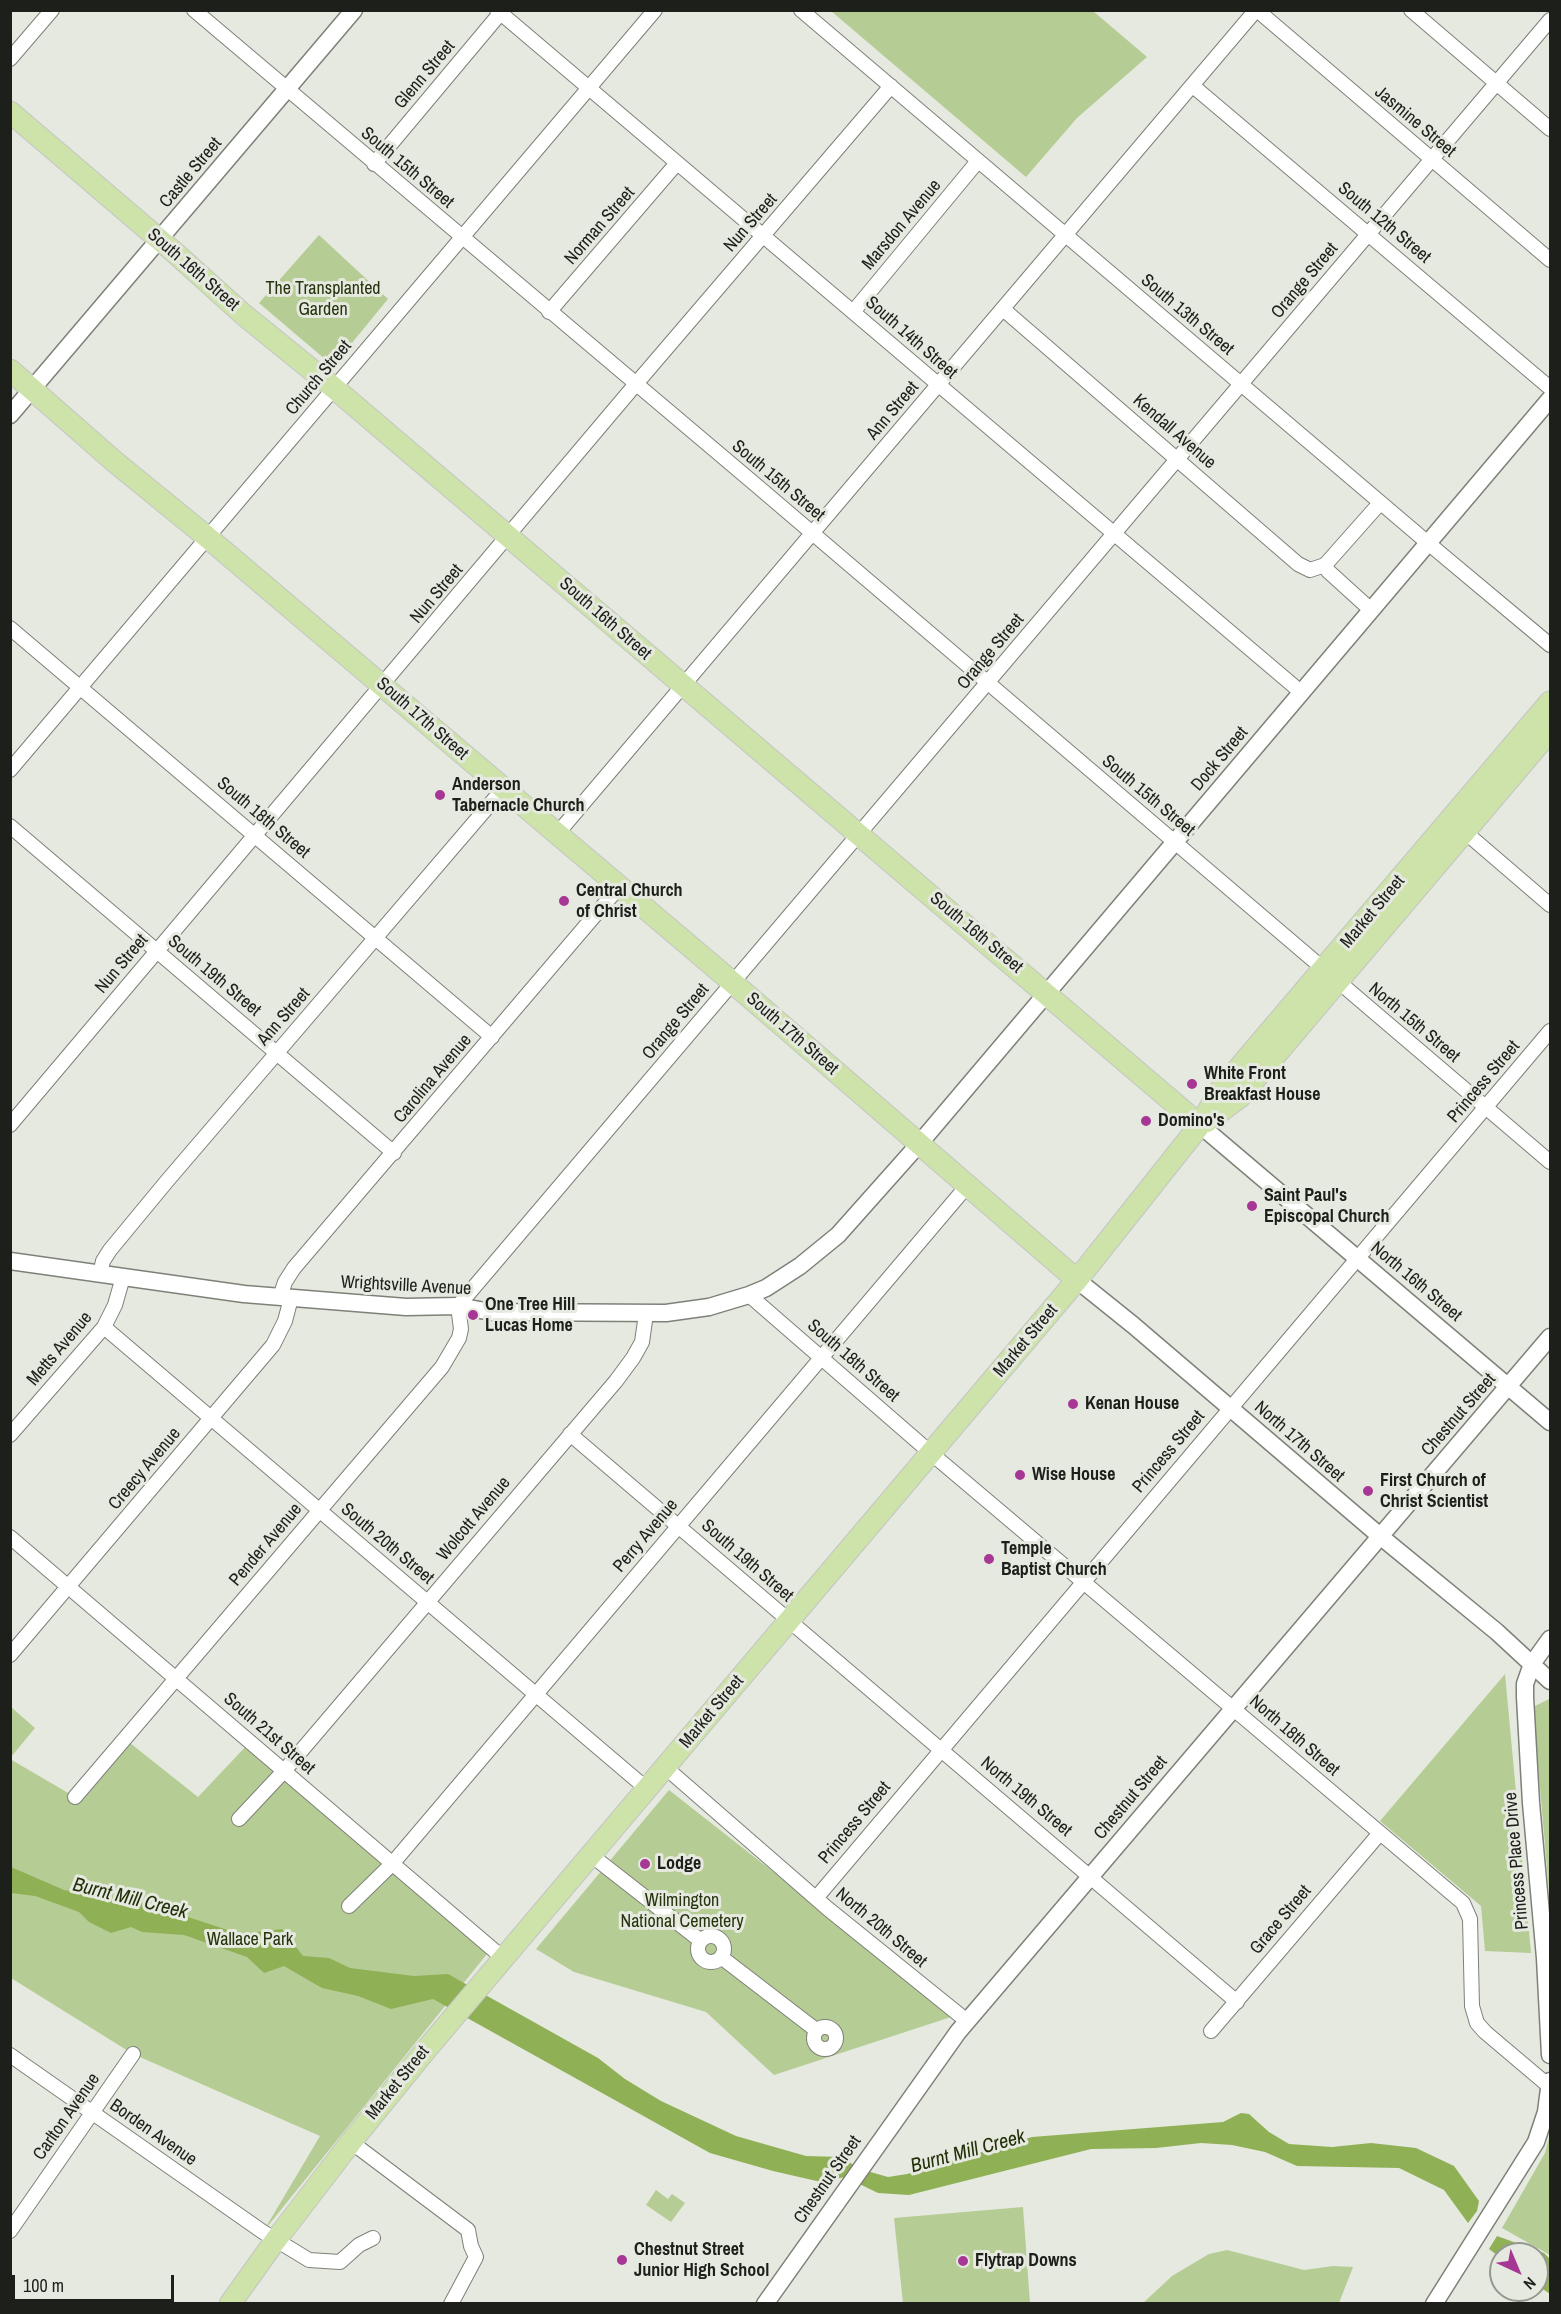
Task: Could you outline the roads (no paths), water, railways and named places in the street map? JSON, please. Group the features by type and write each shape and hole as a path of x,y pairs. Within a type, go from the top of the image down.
{"main road":[{"name":"South 16th Street","path":"10,112 244,315 509,536 1200,1125"},
{"name":"South 17th Street","path":"10,370 115,462 207,537 733,983 1077,1280"},
{"name":"Market Street","path":"230,2304 351,2142 503,1959 932,1454 1077,1280 1200,1125 1239,1096 1330,976 1551,702"},
{"name":"Market Street","path":"1330,976 1465,832 1551,731"}],"street":[{"path":"10,59 52,10"},
{"name":"South 15th Street","path":"195,10 1330,976"},
{"name":"Castle Street","path":"10,415 354,10"},
{"name":"Church Street","path":"10,770 655,10"},
{"name":"South 13th Street","path":"801,10 1380,503 1551,645"},
{"name":"Ann Street","path":"557,834 1256,10"},
{"name":"Jasmine Street","path":"1256,10 1551,260"},
{"path":"1411,10 1551,129"},
{"name":"South 14th Street","path":"500,12 1302,693"},
{"name":"Glenn Street","path":"375,164 500,12"},
{"name":"Orange Street","path":"458,1306 1551,20"},
{"name":"Nun Street","path":"10,1125 635,385 891,86"},
{"name":"South 12th Street","path":"1193,86 1551,388"},
{"name":"Marsdon Avenue","path":"853,312 978,161"},
{"name":"Norman Street","path":"549,312 677,162"},
{"name":"Kendall Avenue","path":"1003,309 1298,564 1310,570 1325,565"},
{"name":"Dock Street","path":"919,1144 1551,399"},
{"path":"1371,610 1328,571 1325,565 1380,503"},
{"name":"South 18th Street","path":"10,628 492,1037"},
{"name":"Ann Street","path":"100,1274 103,1261 110,1250 503,789"},
{"name":"South 19th Street","path":"10,826 394,1153"},
{"path":"1465,832 1551,905"},
{"name":"Carolina Avenue","path":"286,1298 285,1282 294,1268 619,887"},
{"name":"North 15th Street","path":"1330,976 1551,1162"},
{"name":"Princess Street","path":"816,1897 1551,1031"},
{"name":"North 16th Street","path":"1200,1125 1551,1422"},
{"name":"Wrightsville Avenue","path":"10,1261 244,1294 406,1307 458,1306 491,1312 646,1314 689,1311 749,1295 800,1266 838,1235 919,1144"},
{"name":"Perry Avenue","path":"349,1906 392,1864 967,1186"},
{"name":"Metts Avenue","path":"10,1435 104,1327 115,1305 123,1277"},
{"name":"North 17th Street","path":"1077,1280 1497,1632 1551,1681"},
{"name":"South 18th Street","path":"749,1295 932,1454"},
{"name":"Creecy Avenue","path":"10,1655 273,1345 285,1321 286,1298"},
{"name":"Pender Avenue","path":"75,1797 453,1351 461,1329 458,1306"},
{"name":"Wolcott Avenue","path":"239,1819 284,1771 633,1358 644,1333 646,1314"},
{"name":"South 20th Street","path":"104,1327 647,1789"},
{"name":"Chestnut Street","path":"765,2304 967,2021 1551,1337"},
{"name":"South 19th Street","path":"570,1434 789,1622"},
{"name":"North 18th Street","path":"932,1454 1463,1903 1470,1919 1472,2006 1477,2023 1550,2087"},
{"name":"South 21st Street","path":"10,1537 503,1959"},
{"name":"North 19th Street","path":"789,1622 1237,2002"},
{"path":"1532,1664 1551,1639"},
{"name":"Princess Place Drive","path":"1532,1664 1525,1684 1525,1711 1551,2055"},
{"name":"North 20th Street","path":"665,1767 894,1963 967,2021"},
{"name":"Grace Street","path":"1211,2031 1380,1833"},
{"path":"591,1855 701,1941 708,1937 719,1939 724,1949 721,1957 816,2030"},
{"name":"Carlton Avenue","path":"10,2231 133,2054"},
{"name":"Borden Avenue","path":"10,2055 275,2241 309,2260 340,2262 359,2245 373,2238"},
{"path":"1434,2304 1536,2142 1546,2112 1551,2081"},
{"path":"351,2142 468,2230 476,2257 451,2304"}],"place":[{"name":"Anderson Tabernacle Church","path":"440,795"},
{"name":"Central Church of Christ","path":"564,901"},
{"name":"White Front Breakfast House","path":"1192,1084"},
{"name":"Domino's","path":"1146,1121"},
{"name":"Saint Paul's Episcopal Church","path":"1252,1206"},
{"name":"One Tree Hill Lucas Home","path":"473,1315"},
{"name":"Kenan House","path":"1073,1404"},
{"name":"Wise House","path":"1020,1475"},
{"name":"First Church of Christ Scientist","path":"1368,1491"},
{"name":"Temple Baptist Church","path":"989,1559"},
{"name":"Lodge","path":"645,1864"},
{"name":"Chestnut Street Junior High School","path":"622,2260"},
{"name":"Flytrap Downs","path":"963,2261"}],"park label":[{"name":"The Transplanted Garden","path":"323,299"},
{"name":"Wilmington National Cemetery","path":"682,1911"},
{"name":"Wallace Park","path":"250,1940"}],"water label":[{"name":"Burnt Mill Creek","path":"130,1899"},
{"name":"Burnt Mill Creek","path":"968,2152"}]}
